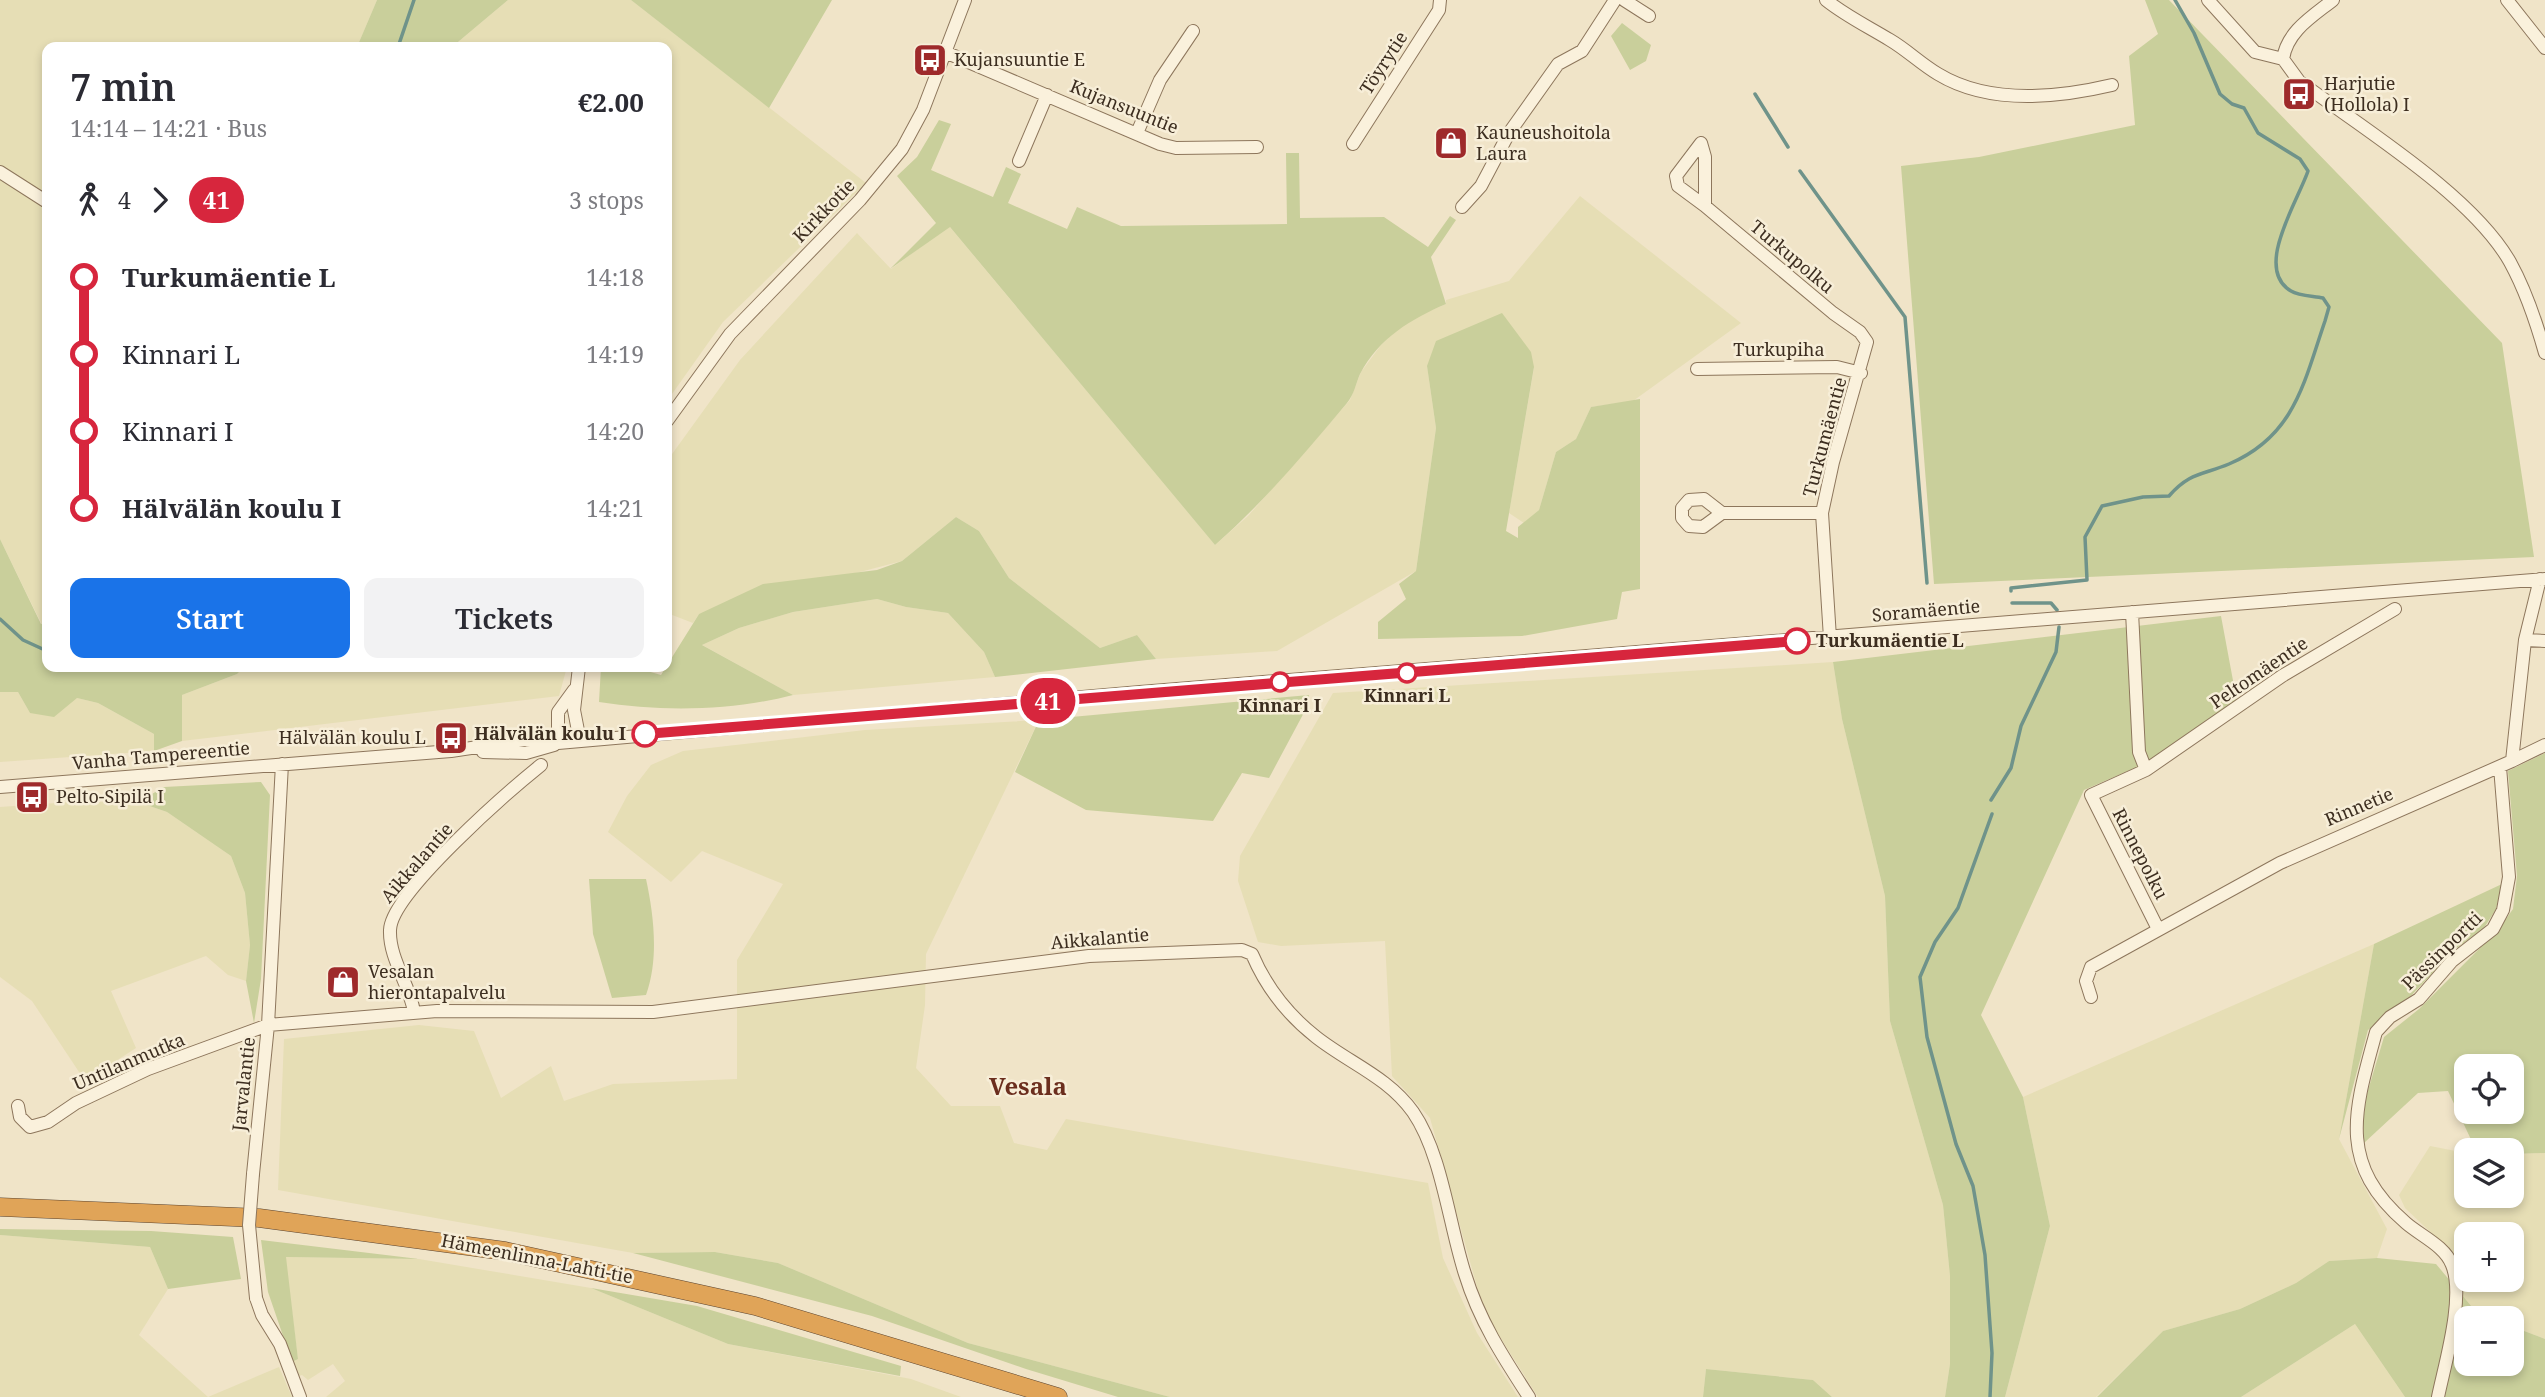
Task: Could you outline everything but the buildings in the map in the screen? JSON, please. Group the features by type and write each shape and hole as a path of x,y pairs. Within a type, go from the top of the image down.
{"highway":[{"name":"Hämeenlinna-Lahti-tie","path":"0,1207 259,1218 505,1251 755,1306 1058,1397"}],"street":[{"name":"Kirkkotie","path":"672,414 730,334 860,200 902,149 923,110 965,0"},
{"name":"Töyrytie","path":"1353,144 1439,10 1440,0"},
{"path":"1462,207 1481,186 1508,133 1558,64 1582,51 1615,0"},
{"path":"1624,0 1649,16"},
{"path":"1826,0 1850,19 1889,39 1939,75 1975,90 2009,96 2075,94 2112,85"},
{"path":"2208,0 2255,52 2283,59 2298,81 2450,194 2487,230 2509,261 2535,316 2545,352"},
{"path":"2283,59 2285,47 2292,35 2333,0"},
{"path":"2507,0 2545,48"},
{"path":"1137,133 1160,80 1193,31"},
{"name":"Kujansuuntie","path":"945,52 1176,148 1258,147"},
{"path":"1019,161 1047,95"},
{"path":"0,172 42,198"},
{"name":"Turkupolku","path":"1704,206 1833,313 1860,332"},
{"name":"Turkumäentie","path":"1830,638 1822,513 1833,462 1861,373 1867,342 1860,332"},
{"name":"Turkupiha","path":"1697,369 1837,368 1861,373"},
{"path":"1721,513 1822,513"},
{"path":"2506,764 2525,640 2542,579"},
{"name":"Soramäentie","path":"558,743 2542,579"},
{"name":"Peltomäentie","path":"2091,796 2146,770 2282,676 2395,609"},
{"path":"2132,612 2139,752 2146,770"},
{"path":"2525,640 2545,641"},
{"path":"578,672 574,690 580,741"},
{"path":"558,743 558,712 574,690"},
{"name":"Vanha Tampereentie","path":"0,787 451,751 525,740 558,743"},
{"name":"Rinnetie","path":"2091,997 2085,981 2091,967 2158,929 2331,838 2545,745"},
{"name":"Jarvalantie","path":"282,764 268,1025 249,1225 256,1298 262,1315 279,1343 300,1397"},
{"name":"Pässinportti","path":"2438,1397 2457,1283 2452,1264 2443,1250 2390,1210 2370,1181 2358,1153 2355,1128 2357,1097 2376,1032 2382,1024 2419,999 2452,961 2493,929 2503,910 2509,877 2506,764"},
{"name":"Aikkalantie","path":"414,1012 391,944 393,915 418,883 493,805 541,765"},
{"name":"Rinnepolku","path":"2091,796 2158,929"},
{"name":"Aikkalantie","path":"268,1025 414,1012 653,1012 1089,956 1242,950 1252,954 1269,988 1301,1024 1394,1090 1414,1113 1436,1166 1465,1276 1479,1313 1493,1342 1529,1397"},
{"name":"Untilanmutka","path":"18,1106 20,1117 30,1127 48,1122 76,1103 148,1069 268,1025"}],"shaded area":[{"path":"0,0 377,0 359,42 42,42 42,625 0,539"},
{"path":"508,0 631,0 866,183 723,322 672,394 672,42 458,42"},
{"path":"1580,196 1741,323 1633,401 1591,407 1576,439 1556,452 1539,510 1524,523 1509,513 1534,368 1427,366 1436,428 1416,571 1277,651 1156,659 1137,635 1100,648 1009,578 979,531 956,517 902,561 699,614 693,623 672,615 672,454 740,360 857,233 891,269 949,226 1215,545 1248,516 1350,400 1361,372 1381,345 1408,320 1446,304 1446,300 1509,281"},
{"path":"877,599 906,607 948,613 984,652 995,677 793,695 702,645 739,628 793,612"},
{"path":"1833,662 1842,719 1885,896 1890,1021 1943,1205 1950,1276 1950,1364 1945,1397 1832,1397 1813,1380 1706,1369 1703,1397 1538,1397 1484,1312 1430,1118 1392,1076 1385,941 1281,946 1258,942 1238,881 1240,856 1333,693"},
{"path":"566,672 559,696 182,741 182,695 237,674"},
{"path":"0,692 18,692 30,713 77,698 98,703 154,734 154,751 0,762"},
{"path":"1039,720 926,954 925,1005 916,1068 951,1106 1000,1106 1014,1143 1047,1150 1066,1119 1428,1183 1443,1258 1477,1333 1518,1397 1170,1397 968,1343 778,1263 715,1252 633,1253 278,1190 284,1039 419,1025 474,1031 501,1098 551,1066 564,1101 613,1084 737,1079 737,960 783,884 702,851 671,882 608,832 627,796 651,765 683,751 865,730"},
{"path":"70,802 138,802 167,812 231,856 245,893 250,945 246,981 228,975 206,956 111,991 136,1048 85,1081 32,1001 0,977 0,807"},
{"path":"2374,944 2339,1139 2387,1229 2377,1258 2329,1261 2296,1283 2240,1309 2163,1331 2096,1397 2005,1397 2050,1226 2023,1097"},
{"path":"2430,1146 2454,1151 2454,1208 2524,1208 2524,1154 2545,1153 2545,1339 2524,1331 2524,1306 2471,1306 2460,1293 2524,1292 2524,1222 2454,1222 2454,1254 2405,1208 2399,1195"},
{"path":"0,1235 150,1247 168,1289 139,1335 208,1397 0,1397"},
{"path":"285,1257 419,1259 591,1288 728,1344 911,1379 961,1397 326,1397 345,1381 333,1364 308,1380 302,1375 296,1377 292,1362 298,1359"},
{"path":"2355,1324 2405,1397 2241,1397"},
{"path":"279,1367 292,1397 208,1397"}],"green space":[{"path":"377,0 508,0 458,42 359,42"},
{"path":"631,0 832,0 769,108"},
{"path":"2145,0 2169,0 2502,343 2534,557 1934,584 1901,166 1979,157 2135,125 2129,56 2158,34"},
{"path":"1622,23 1651,45 1646,61 1630,70 1611,36"},
{"path":"939,120 951,124 931,170 993,197 1006,167 1021,174 1008,203 1067,229 1077,207 1121,226 1287,224 1286,153 1299,153 1300,218 1384,217 1428,247 1450,216 1456,220 1431,257 1446,304 1408,323 1386,340 1368,361 1347,403 1267,495 1215,545 950,227 890,269 936,223 897,176 917,157"},
{"path":"1502,313 1531,352 1534,367 1506,531 1518,538 1518,527 1539,510 1556,452 1576,439 1591,407 1640,399 1640,589 1622,592 1617,619 1522,636 1378,639 1378,622 1406,599 1399,584 1416,571 1436,428 1427,366 1436,341"},
{"path":"956,517 979,531 1009,578 1100,648 1137,635 1156,659 995,677 984,652 948,613 906,607 877,599 793,612 739,628 702,645 793,695 745,704 696,708 599,702 601,672 650,672 661,675 663,672 672,672 672,657 699,614 763,584 877,570 902,561"},
{"path":"0,539 42,624 42,672 239,672 182,695 182,741 154,751 154,734 98,703 77,698 54,717 30,713 18,692 0,692"},
{"path":"2221,616 2237,702 2151,761 2084,790 1981,1015 2023,1097 2050,1226 2005,1397 1945,1397 1950,1364 1950,1276 1943,1205 1890,1021 1885,896 1842,719 1833,662"},
{"path":"1309,695 1307,707 1269,778 1242,773 1213,821 1086,810 1015,772 1039,720"},
{"path":"2545,753 2545,1153 2524,1154 2524,1138 2470,1138 2464,1124 2524,1124 2524,1054 2454,1054 2454,1104 2448,1091 2418,1093 2364,1143 2366,1097 2384,1037 2419,1009 2498,930 2513,909 2517,876 2508,771"},
{"path":"261,782 270,795 261,979 254,1023 246,981 250,945 245,893 231,856 167,812 138,802 164,787"},
{"path":"589,879 646,879 654,952 646,995 612,998 593,934"},
{"path":"2502,884 2496,909 2484,928 2454,950 2410,997 2368,1030 2339,1139 2374,944"},
{"path":"0,1229 151,1231 233,1237 241,1279 168,1289 150,1247 0,1235"},
{"path":"261,1240 419,1259 286,1257 298,1359 292,1362 268,1292"},
{"path":"715,1252 778,1263 968,1343 1170,1397 1118,1397 1026,1369 872,1316 633,1253"},
{"path":"2377,1258 2436,1264 2454,1286 2454,1292 2459,1292 2471,1306 2454,1306 2454,1376 2524,1376 2524,1331 2545,1339 2545,1397 2405,1397 2355,1324 2241,1397 2097,1397 2163,1331 2240,1309 2296,1283 2329,1261"},
{"path":"591,1288 697,1306 901,1366 900,1376 728,1344"},
{"path":"1706,1369 1813,1380 1832,1397 1703,1397"}],"waterway":[{"path":"400,42 414,0"},
{"path":"2011,591 2011,588 2087,580 2085,537 2102,506 2143,497 2169,496 2190,478 2229,464 2269,438 2283,423 2303,386 2329,307 2323,298 2291,291 2280,281 2276,267 2281,234 2308,171 2300,159 2258,133 2244,108 2232,104 2220,94 2194,33 2175,0"},
{"path":"1755,94 1788,147"},
{"path":"1800,171 1905,317 1927,583"},
{"path":"2012,603 2051,603 2057,610"},
{"path":"0,619 23,640 42,649"},
{"path":"1991,800 2011,768 2021,726 2056,652 2059,627"},
{"path":"1990,1397 1992,1353 1985,1255 1973,1186 1956,1144 1927,1037 1920,977 1935,942 1958,908 1992,814"}],"bus line":[{"name":"41","path":"645,734 1797,641"}],"place":[{"name":"Kujansuuntie E","path":"930,60"},
{"name":"Harjutie (Hollola) I","path":"2299,94"},
{"name":"Kauneushoitola Laura","path":"1451,143"},
{"name":"Turkumäentie L","path":"1797,641"},
{"name":"Kinnari L","path":"1407,673"},
{"name":"Kinnari I","path":"1280,682"},
{"name":"Hälvälän koulu I","path":"645,734"},
{"name":"Hälvälän koulu L","path":"451,738"},
{"name":"Pelto-Sipilä I","path":"32,797"},
{"name":"Vesalan hierontapalvelu","path":"343,982"}],"district":[{"name":"Vesala","path":"1028,1087"}]}
